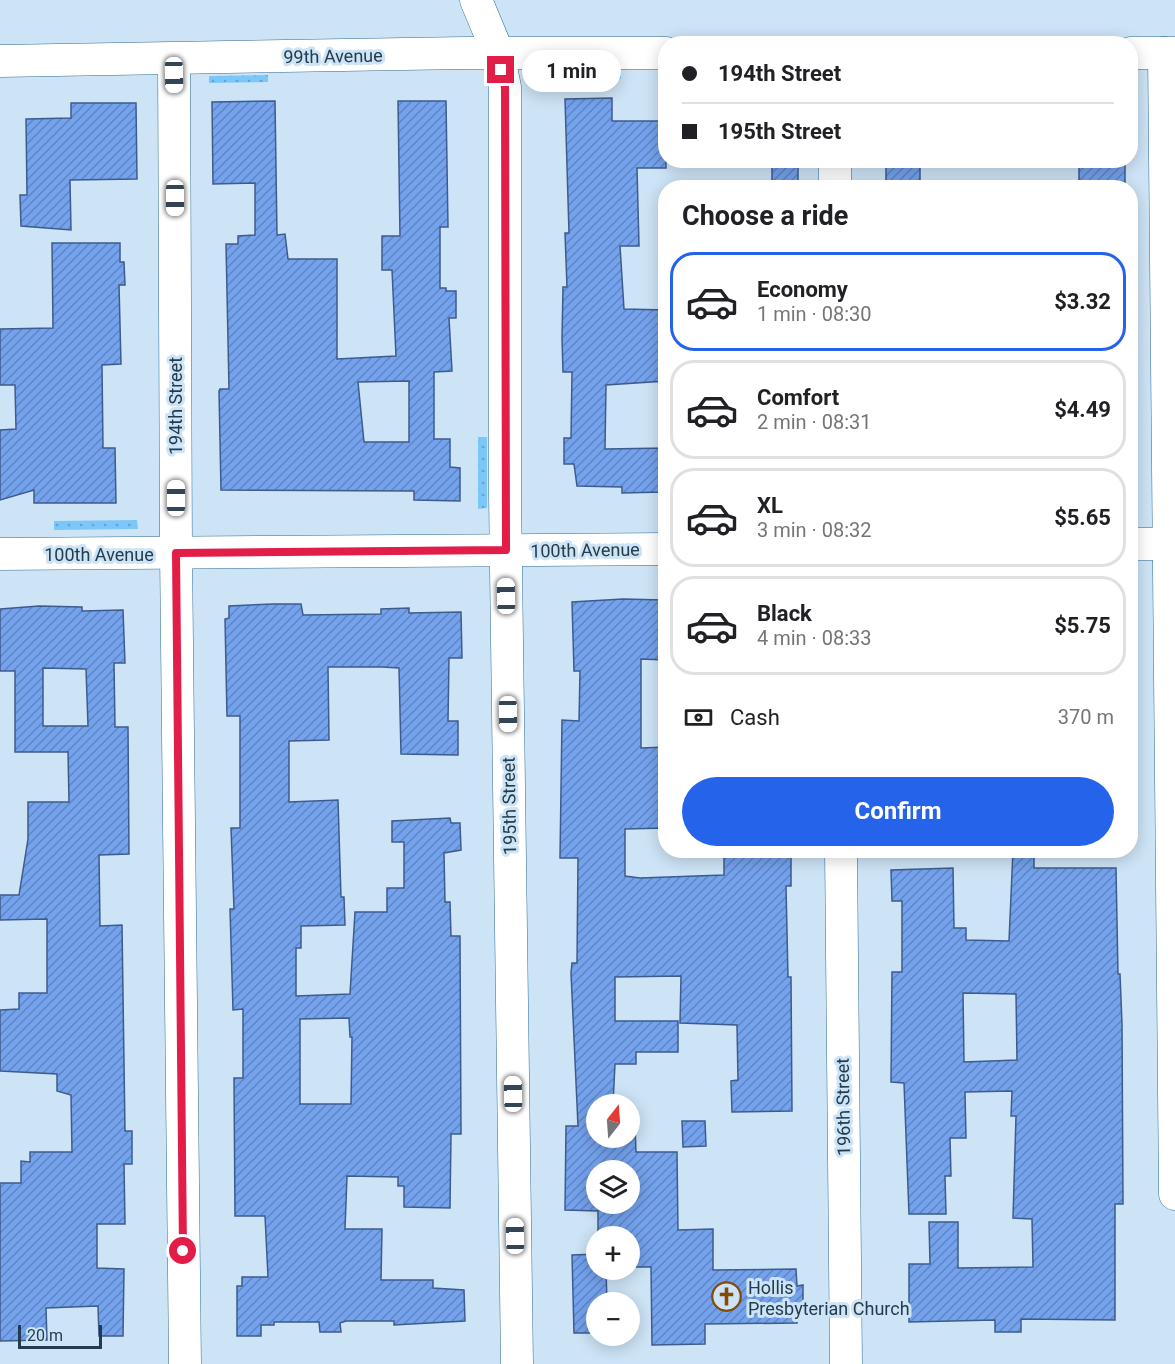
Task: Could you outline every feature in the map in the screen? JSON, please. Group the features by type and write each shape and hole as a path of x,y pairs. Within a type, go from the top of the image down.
{"street":[{"name":"195th Street","path":"476,0 498,52 505,87 506,550 517,1364"},
{"name":"99th Avenue","path":"0,61 498,52 658,53"},
{"path":"1138,53 1170,53 1175,1194"},
{"name":"194th Street","path":"174,59 176,553 185,1364"},
{"path":"1138,544 1172,544"},
{"name":"100th Avenue","path":"0,554 658,549"},
{"name":"196th Street","path":"841,858 846,1364"}],"shaded area":[{"path":"549,69 621,69 621,79 549,79"},
{"path":"268,75 268,82 209,83 209,76"},
{"path":"478,437 487,437 487,508 478,509"},
{"path":"137,520 138,529 54,530 54,521"}],"building":[{"path":"612,98 612,121 658,121 658,168 637,168 639,246 620,246 624,309 658,310 658,382 606,385 605,449 658,448 658,492 622,493 622,487 577,486 574,464 564,464 564,438 571,438 572,372 563,372 562,338 563,287 567,287 565,233 569,233 565,99"},
{"path":"275,101 277,235 285,234 288,259 337,259 337,359 396,356 392,270 382,270 382,236 400,236 398,101 446,101 448,227 440,227 440,288 446,288 446,291 456,291 456,318 449,318 452,371 434,372 434,439 450,439 450,467 460,468 460,501 414,500 414,491 221,490 219,391 229,389 226,244 238,244 238,236 255,235 255,183 213,184 212,102","holes":["409,381 409,442 364,442 358,382"]},
{"path":"71,103 136,103 137,179 70,180 71,230 21,226 20,195 27,195 26,119 71,118"},
{"path":"772,168 798,168 798,180 772,180"},
{"path":"886,168 920,168 920,180 886,180"},
{"path":"1079,168 1125,168 1125,180 1079,180"},
{"path":"52,243 120,243 120,262 124,262 125,285 119,285 121,364 102,365 103,448 115,448 116,503 34,503 34,490 0,500 0,430 16,429 15,385 0,385 0,329 53,328"},
{"path":"658,600 658,660 641,659 641,748 658,747 658,828 625,829 625,876 640,878 724,875 724,858 791,858 791,886 786,886 788,977 791,977 792,1111 732,1112 731,1081 738,1080 737,1025 680,1023 681,976 615,977 615,1021 678,1021 678,1052 636,1052 636,1064 615,1064 614,1094 586,1094 586,1148 636,1148 636,1152 677,1152 678,1230 713,1229 713,1270 796,1269 797,1286 803,1285 803,1308 797,1308 797,1323 705,1324 705,1344 652,1345 651,1267 640,1267 640,1226 598,1226 598,1214 640,1214 640,1160 586,1160 586,1211 565,1210 566,1126 578,1126 571,973 572,963 577,963 578,858 560,858 562,720 579,721 580,671 574,671 572,602"},
{"path":"301,604 303,615 381,614 381,609 409,608 409,613 461,612 462,658 449,658 448,721 458,721 458,755 401,754 399,668 328,667 329,740 289,741 289,802 338,800 341,897 344,897 345,925 301,926 301,948 296,948 296,996 350,994 355,912 387,912 387,888 404,888 404,842 392,842 392,821 450,818 451,823 460,823 461,850 444,853 445,902 450,902 451,936 460,936 461,1134 451,1134 450,1208 404,1207 404,1186 398,1186 398,1177 347,1176 345,1229 382,1229 381,1280 433,1280 433,1288 464,1290 465,1321 394,1325 394,1321 346,1321 340,1323 341,1332 320,1332 319,1322 274,1322 274,1325 261,1325 261,1336 237,1336 237,1286 242,1286 242,1277 268,1277 265,1216 235,1216 234,1078 243,1078 243,1009 233,1010 230,909 234,909 231,828 240,828 240,716 227,716 225,619 229,618 229,606","holes":["349,1018 350,1037 352,1037 351,1104 300,1104 300,1019"]},
{"path":"39,606 82,607 82,611 123,610 125,663 114,663 115,727 128,727 129,854 99,855 100,926 122,925 125,1131 132,1131 132,1164 124,1164 125,1224 97,1224 97,1268 124,1269 123,1336 99,1336 98,1306 46,1308 47,1340 0,1341 0,1183 21,1183 21,1161 30,1162 30,1152 72,1152 71,1095 57,1091 57,1074 0,1071 0,1010 19,1009 19,993 47,993 47,919 0,920 0,895 19,895 28,839 28,802 69,802 68,752 15,752 15,671 0,671 0,609","holes":["43,668 86,669 88,726 43,726"]},
{"path":"1013,858 1034,858 1034,868 1116,868 1118,974 1120,974 1122,1024 1123,1204 1115,1204 1115,1320 1021,1319 1021,1332 995,1332 995,1320 909,1322 909,1264 930,1264 929,1222 958,1222 958,1268 1033,1267 1032,1219 1013,1218 1016,1116 1011,1116 1012,1091 965,1092 966,1138 950,1138 951,1176 945,1176 946,1214 909,1214 904,1083 891,1082 892,972 902,972 902,901 892,901 891,870 953,868 954,928 966,928 966,940 1009,941","holes":["963,993 1016,994 1017,1060 964,1062"]},
{"path":"682,1121 705,1121 706,1146 683,1147"},
{"path":"586,1254 586,1280 606,1280 607,1292 586,1292 586,1333 574,1333 572,1255"}],"place":[{"name":"Hollis Presbyterian Church","path":"727,1297"}],"route":[{"path":"183,1251 176,553 506,550 505,87 501,70"}]}
